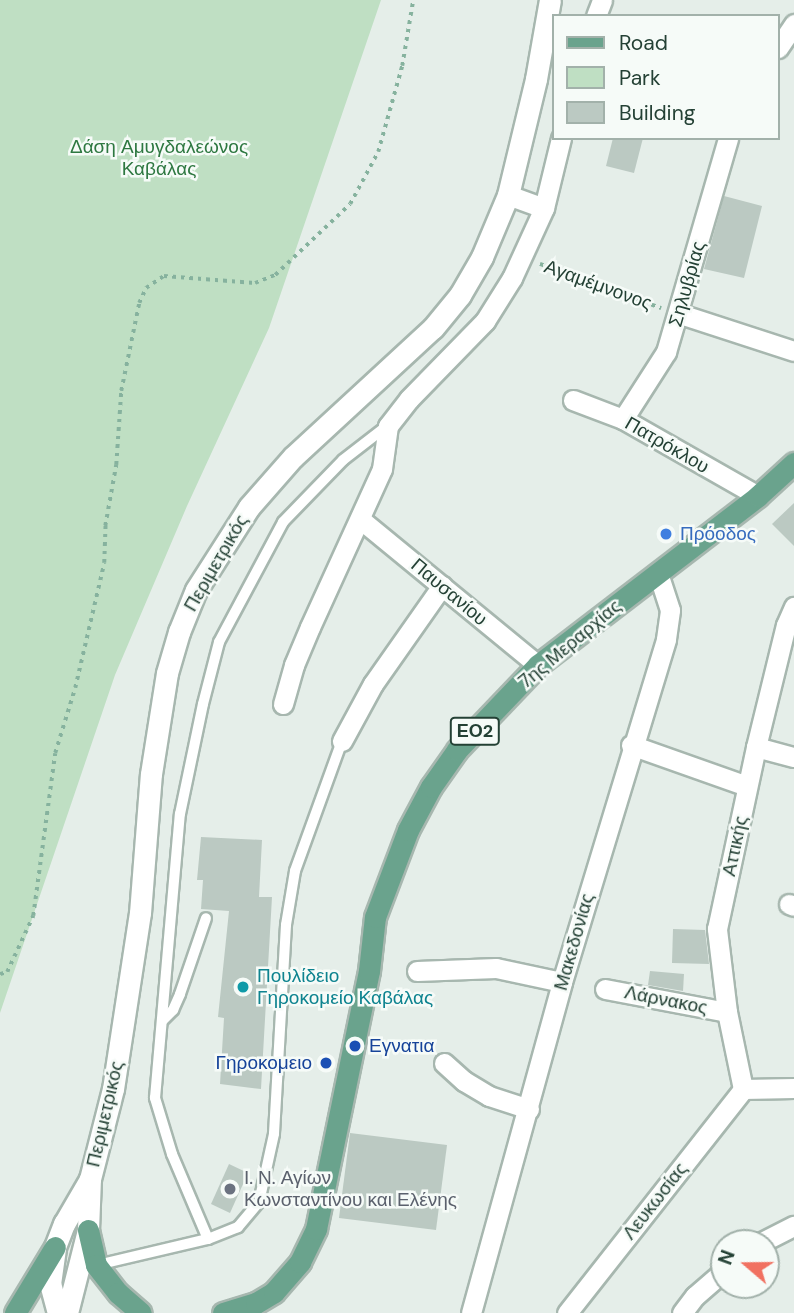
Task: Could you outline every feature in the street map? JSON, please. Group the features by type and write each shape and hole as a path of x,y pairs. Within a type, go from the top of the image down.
{"main road":[{"name":"Περιμετρικός","path":"67,1313 88,1230 90,1179 113,1089 140,912 151,774 167,673 197,590 249,507 293,457 433,328 460,295 482,257 508,195 536,79 550,0"},
{"name":"7ης Μεραρχίας","path":"223,1313 256,1303 274,1292 288,1278 309,1246 328,1178 345,1080 369,971 374,917 408,830 457,750 537,665 758,496 794,463"},
{"name":"Περιμετρικός","path":"58,1313 50,1284 55,1247 64,1224 90,1179"},
{"path":"88,1230 96,1265 118,1293 141,1313"},
{"path":"15,1313 55,1247"}],"street":[{"path":"780,45 794,24"},
{"path":"283,704 294,664 382,469 388,426 485,321 522,257 544,208 561,140"},
{"name":"Σηλυβρίας","path":"623,419 666,352 680,314 727,140"},
{"path":"508,195 544,208"},
{"path":"680,314 794,351"},
{"name":"Πατρόκλου","path":"573,400 623,419 758,496"},
{"name":"Παυσανίου","path":"360,519 537,665"},
{"name":"Μακεδονίας","path":"471,1313 562,982 631,745 666,639 670,610 658,573"},
{"path":"342,741 373,684 442,586"},
{"name":"Αττικής","path":"744,1089 727,1012 718,929 756,747 786,625 794,607"},
{"path":"631,745 747,786"},
{"path":"756,747 794,757"},
{"path":"416,971 496,968 562,982"},
{"name":"Λάρνακος","path":"605,989 727,1012"},
{"path":"444,1063 464,1081 489,1096 529,1109"},
{"path":"744,1089 794,1088"},
{"name":"Λευκωσίας","path":"567,1313 744,1089"},
{"path":"682,1313 695,1296 710,1283"}],"lane":[{"path":"208,1240 172,1154 155,1098 180,814 219,642 283,523 343,460 388,426"},
{"path":"96,1265 208,1240 238,1227 259,1202 274,1134 286,925 295,871 342,741"},
{"path":"162,1021 173,1010 180,995 206,918"}],"path":[{"path":"0,974 7,972 33,916 55,753 75,688 104,564 105,526 117,465 121,391 139,303 146,288 164,276 255,283 275,275 350,205 378,152 402,66 413,0"},
{"name":"Αγαμέμνονος","path":"522,257 680,314"}],"green space":[{"name":"Δάση Αμυγδαλεώνος Καβάλας","path":"0,0 381,0 269,328 187,506 115,675 0,1013"}],"building":[{"path":"612,140 642,140 634,173 606,166"},
{"path":"724,196 762,206 744,278 704,269"},
{"path":"794,503 794,546 772,524"},
{"name":"Πουλίδειο Γηροκομείο Καβάλας","path":"201,837 262,840 259,897 272,897 261,1089 220,1084 224,1018 218,1017 229,911 201,909 203,880 197,880"},
{"path":"673,929 705,930 709,964 672,963"},
{"path":"650,971 684,974 683,991 648,985"},
{"path":"350,1133 447,1145 436,1230 339,1218"},
{"name":"Ι. Ν. Αγίων Κωνσταντίνου και Ελένης","path":"229,1164 248,1173 230,1213 211,1204"}],"place":[{"name":"Πρόοδος","path":"666,534"},
{"name":"Πουλίδειο Γηροκομείο Καβάλας","path":"243,987"},
{"name":"Εγνατια","path":"355,1046"},
{"name":"Γηροκομειο","path":"326,1063"},
{"name":"Ι. Ν. Αγίων Κωνσταντίνου και Ελένης","path":"230,1189"}]}
